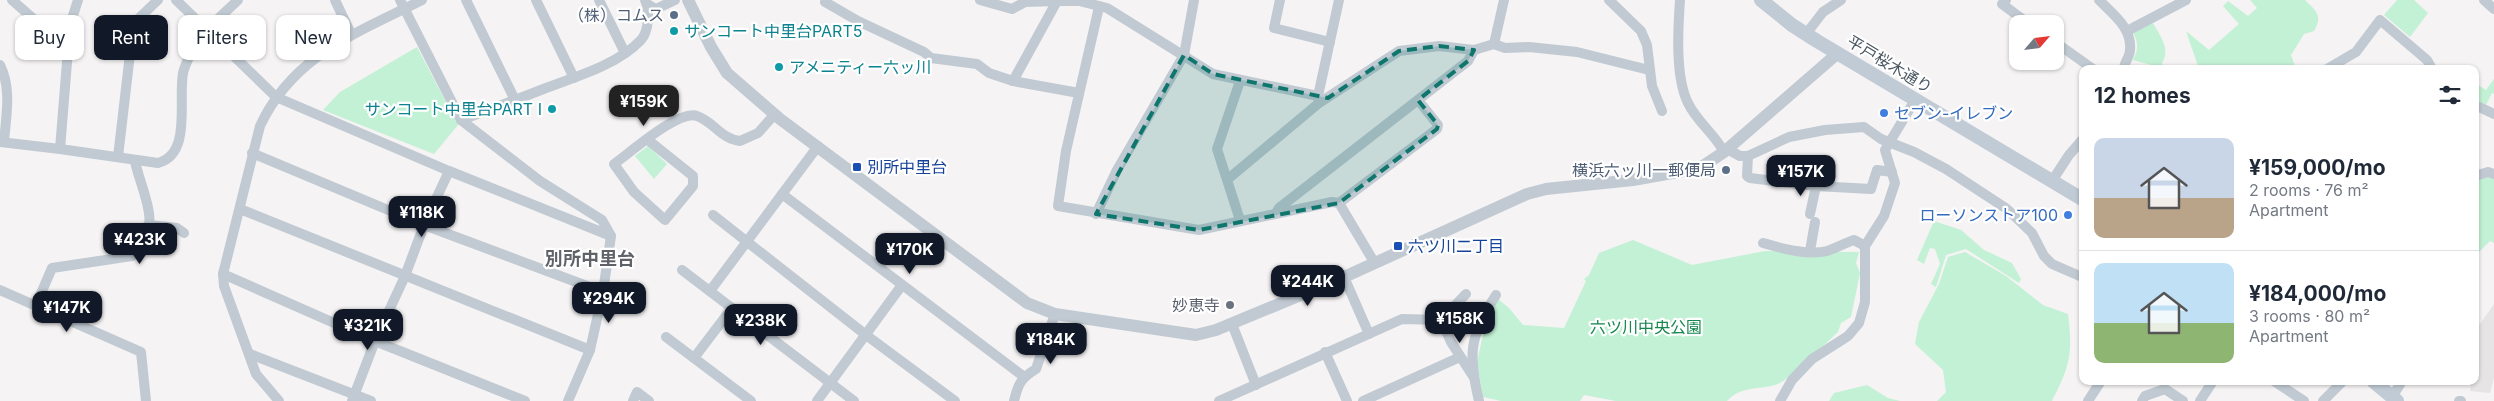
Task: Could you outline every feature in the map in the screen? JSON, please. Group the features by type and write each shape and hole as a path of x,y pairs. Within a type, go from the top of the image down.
{"main road":[{"name":"平戸桜木通り","path":"1761,0 1806,34 2079,197"},
{"path":"2378,385 2394,399"}],"street":[{"path":"12,0 29,15"},
{"path":"73,15 78,0"},
{"path":"118,158 133,28 138,19 158,0"},
{"path":"176,0 191,15"},
{"path":"223,15 238,0"},
{"path":"335,0 351,34"},
{"path":"279,401 262,383 224,286 223,274 260,126 276,97 307,64 351,34 402,4 422,0"},
{"path":"466,0 515,100"},
{"path":"536,0 574,78"},
{"path":"599,0 625,53"},
{"path":"646,2 656,9 675,0"},
{"path":"688,0 711,47 727,73 774,115 1027,302 1055,314 1196,335 1232,324 1344,277 1527,194 1546,188 1632,180 1690,171 1711,163 1838,53"},
{"path":"826,0 826,2 858,21 924,52 932,58 977,64 989,73 1013,81 1079,93"},
{"path":"980,0 1012,9 1024,2 1057,1 1079,1 1107,8 1213,74 1319,100"},
{"path":"1096,214 1117,170 1184,55 1194,0"},
{"path":"1280,0 1274,28 1330,42"},
{"path":"1319,100 1339,0"},
{"path":"1494,44 1504,0"},
{"path":"1609,0 1641,31 1647,45 1654,95 1662,111"},
{"path":"1680,0 1680,72 1687,102 1701,123 1716,136 1726,150 1740,156 1748,156 1789,137 1825,130 1864,127 1888,142 1914,152 1946,169 2007,209 2032,233 2044,256 2052,264 2079,276"},
{"path":"1806,34 1823,12 1841,0"},
{"path":"2006,0 2002,4 2017,15"},
{"path":"2100,0 2130,35 2130,52 2125,65"},
{"path":"2127,31 2186,0"},
{"path":"2484,0 2494,9"},
{"path":"1013,81 1057,1"},
{"path":"460,120 604,66 625,53 645,34 646,2"},
{"path":"402,4 460,120 540,181 602,220 611,236 603,292 590,350 568,401"},
{"path":"1099,7 1079,93 1058,206 1096,214 1199,230 1332,202 1339,203 1437,129 1438,125 1418,100"},
{"path":"2334,65 2356,52 2380,20 2427,60 2430,65"},
{"path":"1228,179 1319,100 1398,51 1439,46 1474,50 1494,44 1506,48 1529,47 1577,52 1649,70"},
{"path":"2064,49 2087,65"},
{"path":"1276,213 1278,208 1468,61 1474,50"},
{"path":"60,149 67,60"},
{"path":"0,65 7,78 2,142 135,161 158,162 169,160 176,152 180,141 184,72 189,60"},
{"path":"238,60 276,97 449,171 611,236"},
{"path":"1240,81 1217,148 1240,220"},
{"path":"1780,401 1792,380 1812,359 1848,336 1859,323 1865,302 1865,246 1887,208 1895,183 1885,150 1888,142 1915,100"},
{"path":"2479,107 2494,114"},
{"path":"648,140 692,176 693,186 665,220 634,192 614,164 680,117 698,116 723,136 740,141 758,133 774,115"},
{"path":"2052,181 2079,143"},
{"path":"710,291 818,146"},
{"path":"252,153 424,225 603,292"},
{"path":"1748,156 1747,176 1750,178 1816,186 1871,189 1877,170 1892,172"},
{"path":"36,305 52,268 132,256 147,237 149,206 139,182 135,161"},
{"path":"353,397 375,341 405,276 424,225 449,171"},
{"path":"2479,175 2488,172 2494,174"},
{"path":"1810,251 1816,186"},
{"path":"782,194 1023,376"},
{"path":"1339,203 1374,262"},
{"path":"240,209 590,350"},
{"path":"712,215 866,335 955,401"},
{"path":"148,225 177,228 184,233"},
{"path":"1763,243 1810,251 1826,251 1854,240 1865,246"},
{"path":"682,270 854,401"},
{"path":"223,274 375,341 526,401"},
{"path":"1344,277 1369,334"},
{"path":"818,401 902,285"},
{"path":"0,290 141,352 146,401"},
{"path":"1219,401 1402,318 1441,320 1466,294"},
{"path":"1479,401 1474,377 1473,340 1484,313 1496,295"},
{"path":"694,358 732,308"},
{"path":"1014,401 1019,382 1023,376 1036,369 1055,314"},
{"path":"1441,320 1460,356 1474,377"},
{"path":"1232,324 1256,385"},
{"path":"666,337 751,401"},
{"path":"1325,352 1347,401"},
{"path":"250,354 353,397 371,401"},
{"path":"1363,401 1460,356"},
{"path":"2088,401 2098,385"},
{"path":"2200,401 2210,385"},
{"path":"2280,385 2304,401"},
{"path":"2324,401 2339,385"},
{"path":"2394,399 2400,385"},
{"path":"2142,401 2145,396 2165,389 2183,401"},
{"path":"633,401 637,392 649,401"}],"highlighted area":[{"path":"1439,46 1474,50 1468,61 1418,100 1438,125 1437,129 1339,203 1199,230 1096,214 1184,55 1213,74 1328,98 1399,51"}],"shaded area":[{"path":"2494,304 2494,378 2490,393 2470,391 2471,385 2479,385 2480,324"}],"green space":[{"path":"2250,0 2305,0 2315,10 2318,17 2317,26 2314,31 2304,34 2291,55 2295,65 2198,65 2186,31 2209,50 2239,24 2223,6 2228,1 2248,16 2257,8"},
{"path":"2397,0 2414,0 2428,13 2410,37 2384,15"},
{"path":"2153,23 2165,48 2163,65 2151,65 2133,60 2137,46 2133,32"},
{"path":"417,47 458,125 434,154 323,110 340,92"},
{"path":"2494,79 2494,94 2492,93 2486,105 2479,101 2479,86 2486,90"},
{"path":"648,146 667,164 654,179 635,156"},
{"path":"2494,178 2494,243 2490,241 2479,252 2479,179"},
{"path":"1934,221 1961,230 1984,250 2012,263 2021,279 2019,283 1966,249 1946,255 1936,287 1931,284 1940,264 1935,249 1930,248 1924,264 1917,260"},
{"name":"六ツ川中央公園","path":"1633,240 1692,265 1765,251 1859,252 1856,263 1860,273 1851,317 1841,323 1838,332 1783,381 1772,386 1739,392 1727,401 1616,401 1584,395 1580,401 1501,401 1483,397 1477,362 1486,321 1498,299 1509,308 1523,325 1564,328 1586,281 1584,279 1589,275 1599,253"},
{"path":"1965,252 2006,276 2043,305 2068,314 2069,359 2063,378 2052,401 1937,401 1946,392 1943,370 1915,344 1919,322 1939,284 1948,257"},
{"path":"1867,385 1888,398 1900,401 1829,401 1834,393"}],"place":[{"name":"（株）コムス","path":"674,15"},
{"name":"サンコート中里台PART5","path":"674,31"},
{"name":"アメニティー六ッ川","path":"779,67"},
{"name":"サンコート中里台PART I","path":"552,109"},
{"name":"セブン-イレブン","path":"1884,113"},
{"name":"別所中里台","path":"857,167"},
{"name":"横浜六ッ川一郵便局","path":"1726,170"},
{"name":"ローソンストア100","path":"2068,215"},
{"name":"六ツ川二丁目","path":"1398,246"},
{"name":"妙恵寺","path":"1230,305"}],"district":[{"name":"別所中里台","path":"590,258"}]}
